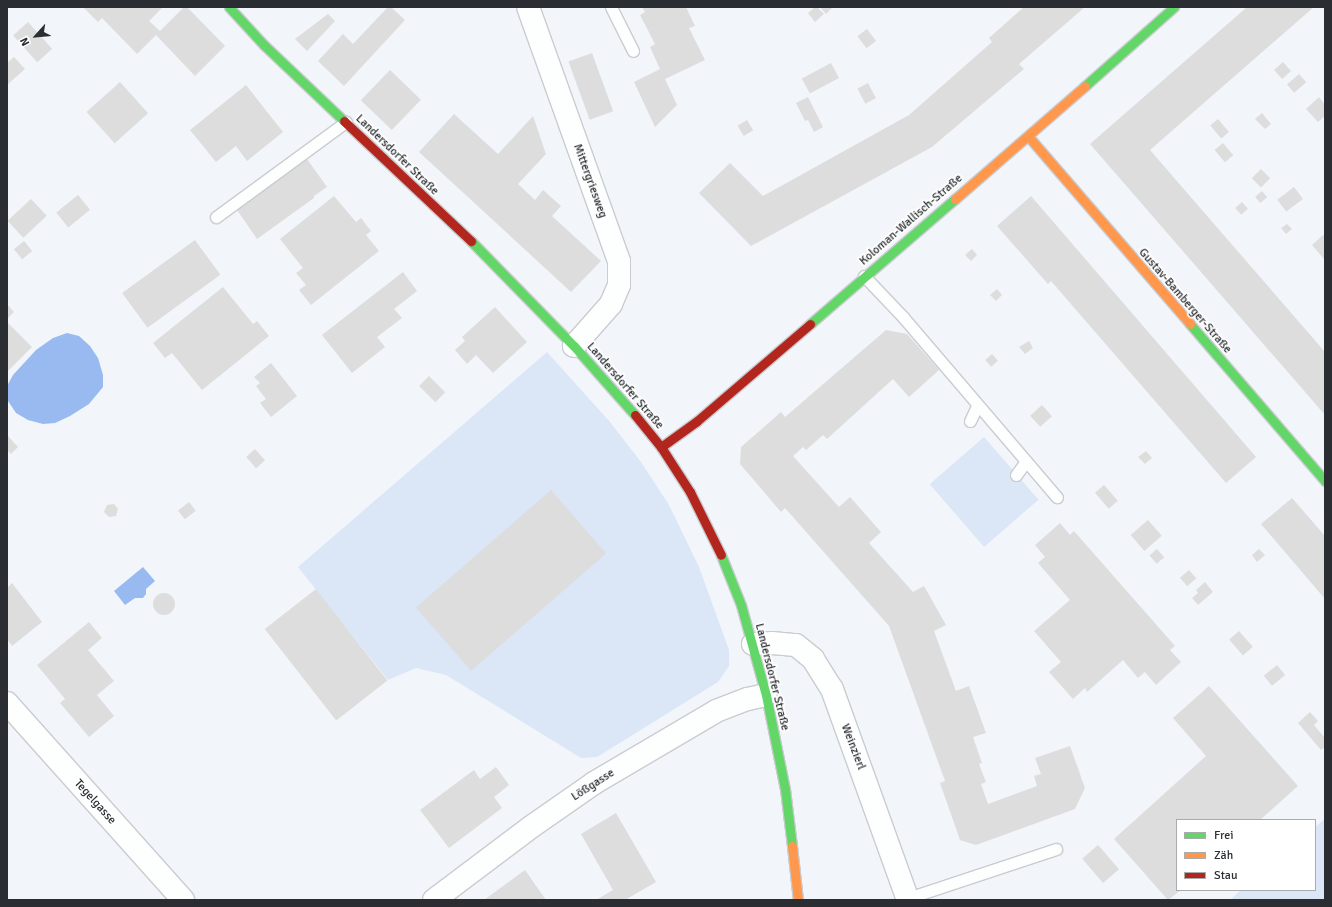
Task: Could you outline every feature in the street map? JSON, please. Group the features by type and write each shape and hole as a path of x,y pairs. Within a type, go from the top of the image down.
{"street":[{"name":"Landersdorfer Straße","path":"229,7 264,45 488,257 574,346 628,406 661,447 690,492 721,556 741,605 753,644 766,696 785,789 798,900"},
{"name":"Mittergriesweg","path":"528,7 619,261 619,285 611,304 574,346"},
{"name":"Koloman-Wallisch-Straße","path":"661,447 697,421 1028,136 1174,7"},
{"name":"Gustav-Bamberger-Straße","path":"1028,136 1325,481"},
{"name":"Weinzierl","path":"753,644 772,643 796,645 813,659 832,690 908,899"},
{"name":"Lößgasse","path":"434,900 531,827 594,783 716,711 748,699 766,696"},
{"name":"Tegelgasse","path":"7,703 183,900"}],"lane":[{"path":"611,7 632,51"},
{"path":"216,217 346,122"},
{"path":"864,276 903,317 977,406 1057,497"},
{"path":"970,421 977,406"},
{"path":"1016,474 1026,461"},
{"path":"908,899 1056,849"}],"shaded area":[{"path":"547,352 610,422 641,462 669,505 699,567 729,650 729,666 718,682 597,757 581,758 446,675 416,668 388,680 298,567"},
{"path":"984,437 1038,500 984,547 930,484"},
{"path":"1325,819 1325,900 1230,900 1240,891 1316,891 1316,826"}],"water":[{"path":"67,333 79,336 90,346 98,358 103,375 103,387 89,404 70,416 55,423 43,424 28,420 16,413 8,401 7,386 13,375 36,350 53,338"},
{"path":"143,567 155,581 146,589 146,594 143,598 135,598 125,605 114,591"}],"building":[{"path":"83,7 163,7 149,21 160,31 184,7 187,7 225,46 195,76 156,35 137,54 102,18 98,22"},
{"path":"388,7 391,7 405,20 344,86 318,61 343,34 353,44"},
{"path":"642,7 686,7 695,26 689,28 705,60 665,79 677,105 655,127 634,82 660,69 650,47 655,44 640,15 645,12"},
{"path":"817,7 824,14 815,22 808,13"},
{"path":"820,7 833,7 826,14"},
{"path":"1024,7 1085,7 1019,64 1024,69 932,147 751,246 699,193 730,163 763,196 909,115 992,42 989,38"},
{"path":"1247,7 1314,7 1150,150 1325,352 1325,415 1090,144"},
{"path":"328,14 335,21 307,51 295,39"},
{"path":"28,22 52,49 37,62 13,35"},
{"path":"867,29 876,41 866,48 857,36"},
{"path":"592,53 613,111 590,120 569,62"},
{"path":"14,57 25,69 7,85 7,63"},
{"path":"1283,62 1291,71 1282,79 1274,70"},
{"path":"831,63 839,78 810,94 802,78"},
{"path":"390,70 421,100 392,130 361,100"},
{"path":"1299,74 1306,82 1294,93 1287,84"},
{"path":"120,82 148,113 115,143 87,112"},
{"path":"868,83 876,98 865,104 857,89"},
{"path":"246,85 283,132 247,161 236,146 216,162 190,130"},
{"path":"808,97 823,127 814,132 808,120 805,121 796,103"},
{"path":"1319,97 1325,105 1325,116 1318,122 1306,109"},
{"path":"1262,113 1271,124 1265,129 1255,119"},
{"path":"454,114 498,154 533,116 546,154 518,184 535,200 543,190 561,206 552,216 601,261 571,292 419,152"},
{"path":"1218,119 1229,132 1221,138 1210,125"},
{"path":"747,120 753,130 744,136 738,126"},
{"path":"1223,143 1233,155 1225,162 1215,150"},
{"path":"307,159 327,187 257,239 237,210"},
{"path":"1261,169 1270,178 1261,187 1252,178"},
{"path":"1294,187 1303,199 1286,212 1277,200"},
{"path":"1262,191 1267,197 1260,203 1255,197"},
{"path":"78,195 90,210 68,227 56,213"},
{"path":"334,196 356,222 361,218 371,231 366,235 379,251 311,305 299,290 306,285 296,273 303,268 280,239"},
{"path":"1031,196 1256,457 1226,483 1051,281 1048,284 997,226"},
{"path":"31,199 47,216 23,238 8,221"},
{"path":"1242,202 1248,209 1241,215 1235,208"},
{"path":"1287,224 1292,229 1286,234 1281,228"},
{"path":"1323,235 1325,237 1324,259 1312,245"},
{"path":"195,240 220,275 147,328 122,293"},
{"path":"24,241 32,251 22,259 14,249"},
{"path":"972,249 977,255 971,261 965,255"},
{"path":"403,272 417,291 394,309 402,318 377,337 385,347 352,373 322,335"},
{"path":"223,287 253,324 257,321 269,336 202,390 172,353 165,358 153,343"},
{"path":"997,289 1002,295 996,301 990,295"},
{"path":"7,304 14,312 7,319"},
{"path":"495,307 527,342 493,373 476,355 467,364 455,350 465,341 462,337"},
{"path":"7,322 32,347 7,372"},
{"path":"886,330 907,334 939,370 909,397 893,379 827,439 823,435 806,450 803,447 793,456 839,507 850,497 881,532 869,543 913,592 924,586 946,625 934,631 956,691 969,686 986,733 973,737 982,763 979,764 986,782 981,784 988,804 1037,786 1034,776 1041,774 1035,758 1070,746 1085,788 1075,809 976,845 960,840 940,783 945,781 889,626 785,508 781,512 740,464 741,447 781,412 785,417"},
{"path":"1029,341 1033,348 1025,354 1019,347"},
{"path":"992,354 998,361 991,367 985,360"},
{"path":"271,363 297,396 271,417 260,403 266,399 256,386 260,383 254,377"},
{"path":"429,376 445,392 435,402 419,386"},
{"path":"1042,405 1052,416 1040,427 1030,416"},
{"path":"7,435 18,447 11,454 7,450"},
{"path":"255,449 265,460 256,468 246,457"},
{"path":"1146,451 1152,458 1145,464 1138,457"},
{"path":"1104,485 1118,501 1109,509 1095,493"},
{"path":"551,490 606,553 471,671 416,607"},
{"path":"1292,498 1325,536 1325,599 1261,524"},
{"path":"189,502 196,511 185,519 178,511"},
{"path":"114,504 118,509 116,516 109,517 104,512 107,505"},
{"path":"1148,520 1162,536 1144,551 1131,535"},
{"path":"1060,523 1070,535 1074,531 1175,646 1170,650 1181,662 1156,685 1145,672 1138,678 1123,660 1087,692 1085,688 1073,699 1049,672 1061,662 1034,631 1070,600 1038,563 1045,557 1035,545"},
{"path":"1157,549 1164,557 1157,564 1149,556"},
{"path":"1259,549 1265,555 1257,562 1252,555"},
{"path":"1189,570 1196,578 1187,586 1180,578"},
{"path":"1205,582 1213,592 1198,605 1192,598 1198,593 1196,590"},
{"path":"12,583 42,622 12,646 7,639 7,588"},
{"path":"316,589 387,680 336,720 265,629"},
{"path":"164,593 172,596 175,604 172,612 164,615 156,612 153,604 156,596"},
{"path":"89,622 102,638 88,650 114,681 97,695 114,716 89,737 60,703 65,699 37,665"},
{"path":"1239,631 1253,647 1243,655 1229,640"},
{"path":"1277,665 1285,675 1272,686 1264,676"},
{"path":"1209,686 1298,786 1261,819 1176,819 1176,891 1180,891 1168,900 1114,839 1206,756 1173,718"},
{"path":"1310,712 1318,721 1314,725 1325,738 1325,747 1321,750 1298,723"},
{"path":"496,767 509,785 494,797 502,808 449,848 420,810 474,770 480,779"},
{"path":"616,813 656,882 625,900 596,900 613,890 581,834"},
{"path":"1098,845 1119,869 1103,883 1082,859"},
{"path":"525,870 546,900 484,900 499,889"}],"traffic: fast":[{"path":"229,7 264,45 344,121"},
{"path":"1085,86 1174,7"},
{"path":"810,324 955,199"},
{"path":"471,241 574,346 635,415"},
{"path":"1190,324 1325,481"},
{"path":"721,555 741,605 766,695 785,789 792,846"}],"traffic: slow":[{"path":"955,199 1085,86"},
{"path":"1028,136 1190,324"},
{"path":"792,846 798,900"}],"traffic: jam":[{"path":"344,121 471,241"},
{"path":"661,447 697,421 810,324"},
{"path":"635,415 661,447 690,492 721,555"}]}
